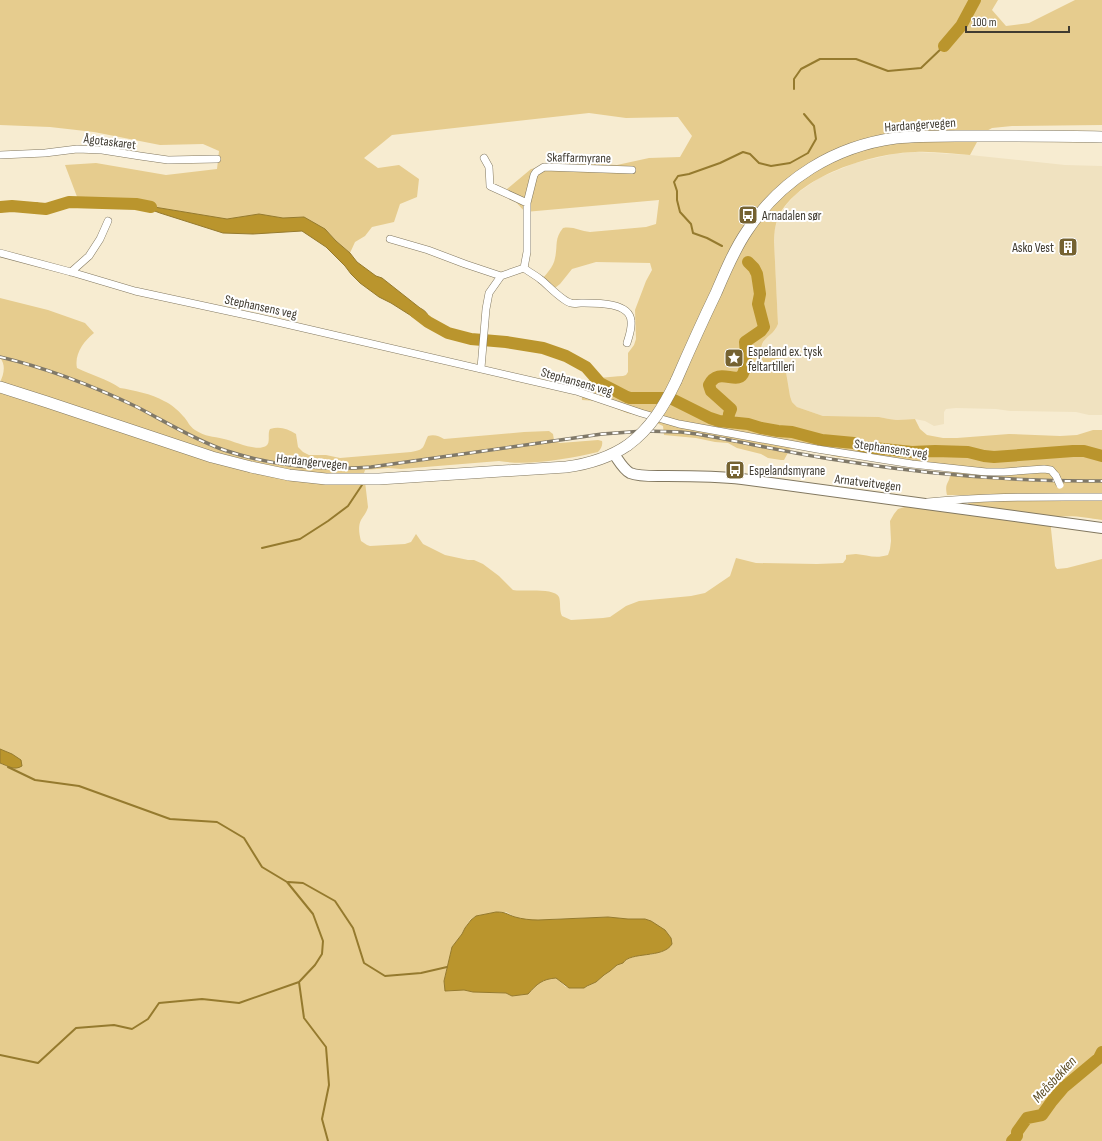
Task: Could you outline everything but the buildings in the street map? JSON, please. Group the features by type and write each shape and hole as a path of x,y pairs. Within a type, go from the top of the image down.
{"main road":[{"name":"Hardangervegen","path":"0,387 212,457 251,468 290,475 326,479 379,479 559,467 588,463 614,454 640,436 653,422 676,381 728,265 746,232 771,199 813,166 830,157 853,148 876,142 906,137 1102,136"},
{"name":"Arnatveitvegen","path":"614,454 625,470 635,474 652,476 712,476 742,479 921,502 1102,528"}],"street":[{"name":"Ågotaskaret","path":"0,155 45,153 77,149 102,150 168,160 217,159"},
{"path":"484,158 489,167 490,186 527,203"},
{"name":"Skaffarmyrane","path":"524,268 528,252 527,203 536,172 544,167 632,170"},
{"path":"71,272 89,256 100,239 108,221"},
{"path":"390,240 428,250 501,276"},
{"name":"Stephansens veg","path":"0,253 135,291 481,368 576,391 640,413 679,424 817,449 912,464 986,472 1044,469 1051,470 1056,476 1063,491 1064,497"},
{"path":"481,368 486,309 489,293 501,276 524,268 540,279 559,296 571,303 614,305 624,309 629,314 631,320 628,343"},
{"path":"921,502 1010,497 1102,497"}],"shaded area":[{"path":"0,0 998,0 992,10 1006,26 1029,23 1075,0 1102,0 1102,125 1012,126 992,128 983,133 970,155 922,152 898,153 878,157 858,162 838,170 818,179 801,190 787,203 776,223 774,241 778,324 776,329 762,344 761,355 774,356 783,360 792,402 797,407 823,416 879,417 897,420 915,419 920,429 927,435 943,438 1009,434 1060,436 1077,435 1093,430 1102,430 1102,520 1064,516 1058,517 1051,525 1051,529 1055,566 1057,569 1102,559 1102,1141 0,1141 0,763 8,767 20,760 12,754 0,749 0,382 4,370 2,360 0,358 0,298 48,310 85,323 94,333 78,353 76,363 77,368 110,382 120,388 148,394 167,402 185,418 193,428 202,434 228,440 245,446 262,448 266,446 268,443 270,429 277,428 287,429 296,434 298,447 309,455 326,455 340,458 416,451 423,447 428,436 432,435 444,439 549,431 553,434 554,440 560,443 602,441 602,447 598,452 548,461 523,463 499,461 401,469 388,468 365,470 364,473 368,507 359,525 361,541 370,546 405,544 411,542 416,534 423,544 445,555 474,560 483,564 499,576 513,590 545,591 556,594 559,597 562,616 571,620 610,617 626,606 639,601 691,596 705,593 730,576 736,558 756,563 817,564 843,563 846,559 846,555 856,554 875,557 888,555 891,541 890,521 898,509 908,506 969,509 967,495 947,495 946,488 950,473 948,470 877,460 837,457 814,452 805,447 790,449 784,460 768,458 761,454 737,448 728,443 664,435 663,426 642,416 627,413 598,401 582,400 581,384 596,379 623,376 628,372 628,353 634,345 636,339 635,310 646,281 652,270 650,263 596,262 572,269 560,284 551,291 540,282 553,265 556,254 557,239 563,228 573,228 590,232 646,227 656,224 659,200 525,212 507,189 531,169 570,162 617,165 649,158 680,157 692,136 678,117 626,118 589,113 392,135 364,158 378,168 399,165 419,179 417,197 400,204 394,222 372,227 365,236 355,242 350,253 329,233 304,217 283,218 259,214 227,219 136,204 79,202 65,165 96,163 166,175 217,169 219,151 203,144 160,145 94,132 50,127 0,125","holes":["496,912 506,912 515,917 528,920 608,917 645,919 665,930 671,938 667,949 654,954 629,958 623,963 617,965 596,982 584,988 566,987 556,978 540,983 528,994 512,996 506,993 473,992 464,990 445,991 444,981 452,947 470,920 476,916"]},
{"path":"916,152 970,155 1065,165 1102,166 1102,415 1089,415 1076,412 956,408 946,409 944,412 944,424 934,426 925,421 915,419 897,420 879,417 823,416 797,407 792,402 783,360 774,356 761,355 760,349 765,339 775,330 778,324 774,232 778,218 796,194 819,178 855,163 893,154"},
{"path":"0,203 38,203 46,209 35,211 0,212"},
{"path":"136,204 227,219 259,214 283,218 304,217 325,229 350,253 357,262 376,276 382,278 424,311 428,316 427,323 421,322 379,297 360,283 326,247 302,231 253,234 223,233"},
{"path":"0,749 21,760 22,766 14,768 0,763"},
{"path":"496,912 535,920 608,917 645,919 665,930 671,938 672,944 668,949 662,952 627,959 596,982 584,988 569,988 556,978 540,983 528,994 512,996 506,993 473,992 464,990 445,991 444,981 452,947 471,920 476,916"}],"waterway":[{"path":"944,46 961,26 975,0"},
{"path":"794,89 794,79 801,69 820,59 856,59 888,71 921,68 944,46"},
{"path":"722,246 693,233 691,224 680,212 674,182 678,176 689,174 720,163 743,152 750,154 759,163 771,166 790,163 808,153 816,139 814,126 804,114"},
{"path":"0,207 12,206 46,209 69,202 136,204 151,207"},
{"path":"728,422 731,409 711,391 709,385 713,379 718,377 723,376 738,378 741,376 746,364 745,342 761,331 764,327 758,304 760,294 757,274 748,262"},
{"path":"415,312 428,322 448,333 471,339 506,342 543,348 566,356 586,367 600,383 627,397 670,398 719,421 748,424 761,428 792,432 822,440 854,443 864,447 912,452 968,452 994,457 1084,451 1102,456"},
{"path":"262,548 300,539 348,506 362,485"},
{"path":"0,1055 38,1063 76,1028 114,1025 132,1029 148,1019 159,1003 202,999 239,1003 299,982 315,965 322,954 323,941 313,914 287,882 262,867 244,838 217,822 170,819 79,786 35,780 8,767"},
{"path":"288,882 303,883 335,901 353,928 364,963 385,976 421,973 447,967"},
{"path":"299,982 304,1018 326,1047 329,1085 322,1119 328,1141"},
{"name":"Meåsbekken","path":"1012,1141 1017,1136 1017,1132 1027,1118 1042,1115 1063,1088 1099,1058 1102,1052"}],"railway":[{"path":"0,357 18,361 70,378 104,392 137,407 190,436 213,446 260,460 297,466 315,468 371,467 602,434 644,431 697,434 819,457 936,473 1035,480 1102,481"}],"place":[{"name":"Arnadalen sør","path":"748,215"},
{"name":"Asko Vest","path":"1068,247"},
{"name":"Espeland ex. tysk feltartilleri","path":"734,358"},
{"name":"Espelandsmyrane","path":"735,470"}]}
